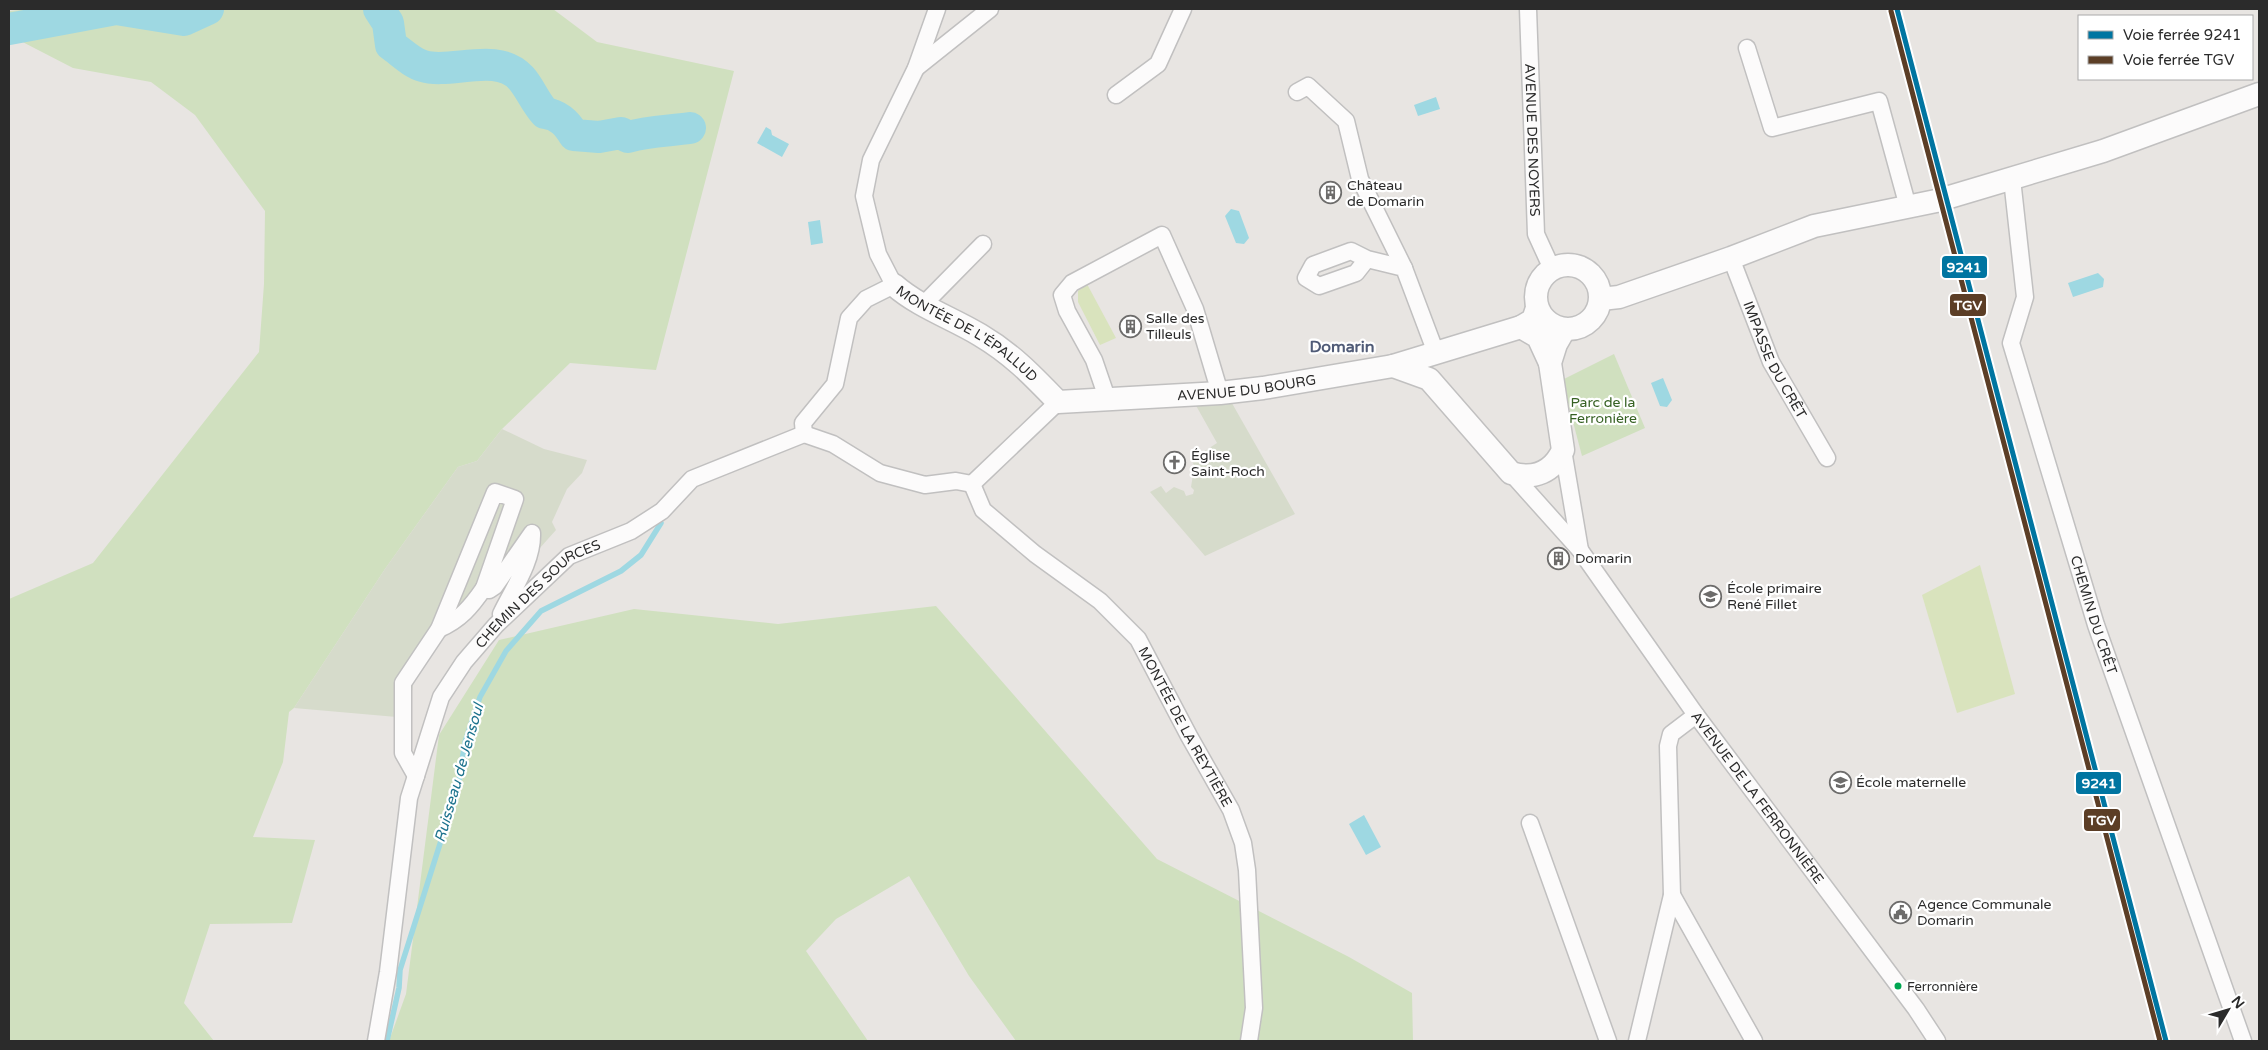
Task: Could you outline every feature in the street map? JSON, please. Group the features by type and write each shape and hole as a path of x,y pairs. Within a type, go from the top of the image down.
{"street":[{"name":"MONTÉE DE L'ÉPALLUD","path":"937,9 916,68 870,160 864,196 878,254 894,285 905,295 980,335 1018,361 1058,402"},
{"path":"916,68 990,9"},
{"path":"1116,95 1158,64 1184,9"},
{"name":"AVENUE DES NOYERS","path":"1528,9 1536,234 1552,269"},
{"path":"1747,48 1772,128 1879,101 1908,207"},
{"path":"1297,92 1308,86 1346,121 1360,179 1443,351 1429,379"},
{"path":"1601,299 1619,297 1731,258 1814,226 1936,201 2103,151 2259,94"},
{"name":"CHEMIN DU CRÊT","path":"2012,179 2025,297 2011,343 2096,625 2243,1041"},
{"path":"1107,398 1094,360 1067,311 1062,295 1072,283 1123,258 1162,235 1195,309 1220,393"},
{"path":"923,304 983,244"},
{"name":"IMPASSE DU CRÊT","path":"1731,258 1771,362 1827,458"},
{"path":"1367,259 1404,268"},
{"path":"1565,265 1579,267 1591,274 1598,286 1601,299 1597,312 1589,322 1577,329 1564,330 1548,323 1538,308 1536,293 1541,279 1552,269 1565,265"},
{"path":"894,285 866,299 849,318 835,384 803,423 804,434 834,444 880,473 925,485 956,481 972,484 1058,402"},
{"path":"1538,308 1533,320 1522,327 1538,337 1550,363"},
{"name":"AVENUE DU BOURG","path":"1058,402 1220,393 1393,366 1522,327"},
{"name":"AVENUE DE LA FERRONNIÈRE","path":"1564,330 1556,344 1550,363 1580,550"},
{"name":"AVENUE DE LA FERRONNIÈRE","path":"1393,366 1429,379 1580,550 1696,715 1916,1009 1937,1041"},
{"name":"CHEMIN DES SOURCES","path":"376,1041 389,962 409,798 441,697 464,662 496,625 568,556 631,531 662,511 692,479 804,434"},
{"path":"1511,473 1524,477 1541,474 1558,461 1563,450"},
{"name":"MONTÉE DE LA REYTIÈRE","path":"972,484 983,510 1035,554 1100,601 1138,640 1189,736 1232,810 1243,843 1247,870 1254,1008 1249,1041"},
{"path":"416,776 403,753 403,683 439,629 495,492 515,499 484,588 470,608 452,624 439,629"},
{"path":"484,588 489,590 495,586 532,533 533,545 527,561 496,625"},
{"path":"1637,1041 1672,895 1668,746 1671,734 1696,715"},
{"path":"1530,823 1608,1041"},
{"path":"1672,895 1754,1041"}],"green space":[{"path":"33,9 553,9 597,42 734,71 656,370 570,363 502,429 477,461 458,467 385,569 294,708 289,712 283,762 253,837 315,840 292,923 210,924 184,1003 214,1041 9,1041 9,599 93,563 259,352 264,284 265,211 195,115 151,82 73,68 9,35 9,11"},
{"path":"1087,284 1116,338 1100,345 1078,302 1078,291"},
{"name":"Parc de la Ferronière","path":"1614,354 1645,428 1582,456 1562,380"},
{"path":"1229,398 1295,514 1205,556 1150,492 1161,486 1166,493 1174,487 1184,491 1186,496 1193,494 1194,490 1191,487 1193,475 1198,471 1191,460 1217,443 1194,402"},
{"path":"502,429 544,449 587,460 582,473 567,489 552,522 556,530 531,558 440,640 414,677 408,718 294,708 385,569 458,467 477,461"},
{"path":"1980,565 2015,694 1957,713 1922,595"},
{"path":"936,606 1157,859 1349,957 1412,993 1413,1041 1016,1041 969,976 909,876 836,919 806,951 868,1041 389,1041 406,994 439,735 499,640 634,609 778,624"}],"water":[{"path":"1436,97 1440,109 1418,116 1414,105"},
{"path":"766,127 771,130 772,135 789,144 782,157 757,143"},
{"path":"1231,209 1239,211 1249,238 1244,244 1236,243 1225,216"},
{"path":"820,220 823,243 811,245 808,222"},
{"path":"2098,273 2104,279 2103,287 2073,297 2068,283"},
{"path":"1663,378 1672,400 1667,407 1660,406 1651,383"},
{"path":"1364,815 1381,847 1366,855 1349,824"}],"waterway":[{"path":"9,29 116,9 184,20 208,9"},
{"path":"379,9 388,23 391,45 411,60 419,65 434,68 487,65 511,70 521,78 545,113 562,120 574,135 599,137 621,133 628,137 651,132 690,128"},
{"name":"Ruisseau de Jensoul","path":"387,1041 399,988 400,970 458,787 465,742 480,697 506,651 541,611 621,571 641,555 661,523"}],"rail line":[{"name":"9241","path":"1897,9 2166,1041"},
{"name":"TGV","path":"1891,11 2160,1041"}],"place":[{"name":"Château de Domarin","path":"1331,193"},
{"name":"Salle des Tilleuls","path":"1130,326"},
{"name":"Église Saint-Roch","path":"1175,463"},
{"name":"Domarin","path":"1559,558"},
{"name":"École primaire René Fillet","path":"1711,596"},
{"name":"École maternelle","path":"1840,782"},
{"name":"Agence Communale Domarin","path":"1901,912"},
{"name":"Ferronnière","path":"1898,986"}],"district":[{"name":"Domarin","path":"1342,346"}]}
